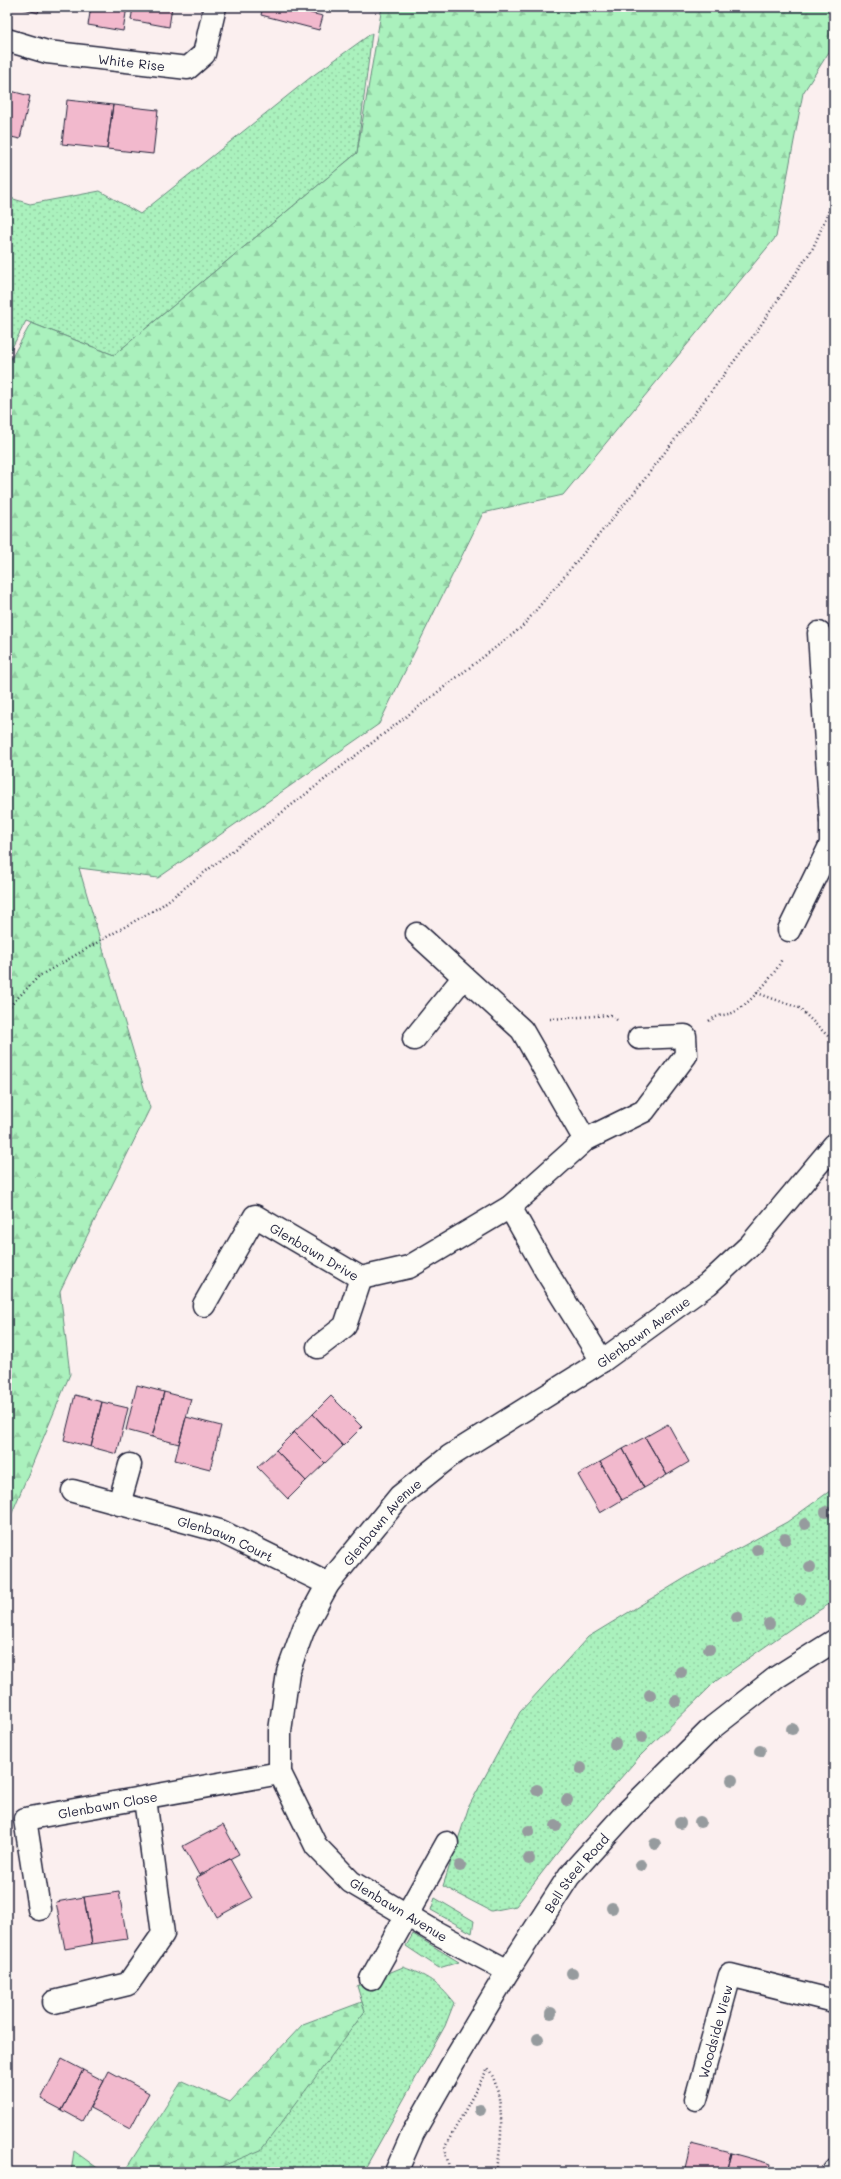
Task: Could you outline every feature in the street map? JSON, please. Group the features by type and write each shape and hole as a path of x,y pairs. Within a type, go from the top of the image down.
{"street":[{"name":"White Rise","path":"7,40 47,52 188,68 204,54 215,7"},
{"path":"789,930 831,844 832,821 819,633"},
{"path":"417,934 463,978 522,1030 585,1140"},
{"path":"414,1039 463,978"},
{"path":"640,1038 685,1036"},
{"name":"Glenbawn Drive","path":"204,1305 255,1216 361,1278 409,1267 510,1208 585,1140 644,1111 686,1055 685,1036"},
{"name":"Glenbawn Avenue","path":"508,1971 351,1882 316,1846 280,1772 280,1731 288,1672 304,1628 328,1584 400,1496 450,1456 602,1361 714,1279 750,1245 834,1145"},
{"path":"510,1208 546,1271 602,1361"},
{"path":"318,1347 345,1326 361,1278"},
{"path":"119,1504 130,1466"},
{"name":"Glenbawn Court","path":"73,1491 220,1531 328,1584"},
{"name":"Bell Steel Road","path":"398,2171 413,2132 508,1971 569,1876 626,1813 713,1727 777,1677 834,1641"},
{"name":"Glenbawn Close","path":"39,1909 25,1819 145,1799 280,1772"},
{"path":"54,2002 128,1984 164,1934 145,1799"},
{"path":"371,1979 447,1843"},
{"name":"Woodside View","path":"696,2099 730,1975 834,2001"}],"path":[{"path":"7,1009 39,976 161,906 522,627 637,489 754,335 813,248 834,199"},
{"path":"685,1036 719,1014 733,1013 757,993 780,966 789,930"},
{"path":"757,993 800,1008 834,1042"},
{"path":"522,1030 540,1020 611,1016 640,1038"},
{"path":"456,2172 449,2168 445,2147 488,2068 494,2077 500,2115 500,2153 496,2172"}],"green space":[{"path":"382,7 834,7 834,44 803,93 776,237 563,495 483,513 379,724 158,878 79,868 150,1108 60,1291 70,1374 7,1525 7,366 31,323 114,355 357,153"},
{"path":"372,33 357,153 114,355 26,321 7,357 7,197 30,204 100,191 140,214 311,77"},
{"path":"834,1488 834,1601 796,1625 716,1681 639,1757 572,1834 516,1906 491,1911 443,1886 469,1806 520,1712 588,1637 690,1575 787,1522"},
{"path":"435,1898 474,1921 472,1933 431,1910"},
{"path":"413,1934 459,1962 439,1968 406,1946"},
{"path":"403,1967 432,1980 454,2003 445,2026 363,2172 205,2172 365,2012 357,1986"},
{"path":"362,2002 365,2011 261,2150 208,2172 124,2172 182,2081 230,2102 303,2024"},
{"path":"74,2151 103,2172 71,2172"}],"building":[{"path":"18,7 40,7 38,13"},
{"path":"91,7 127,7 123,31 88,25"},
{"path":"133,7 172,7 169,27 131,20"},
{"path":"263,7 312,7 310,13 323,16 319,30 261,15"},
{"path":"7,90 30,96 20,139 7,136"},
{"path":"67,100 113,105 107,149 62,144"},
{"path":"113,105 158,110 153,154 107,149"},
{"path":"137,1385 164,1392 152,1437 126,1430"},
{"path":"164,1392 191,1399 179,1444 152,1437"},
{"path":"75,1395 102,1402 91,1447 64,1440"},
{"path":"331,1396 362,1427 343,1446 313,1414"},
{"path":"102,1402 128,1408 117,1454 91,1447"},
{"path":"313,1414 343,1446 325,1463 294,1432"},
{"path":"186,1417 221,1426 210,1469 175,1460"},
{"path":"668,1424 689,1462 667,1475 645,1437"},
{"path":"294,1432 325,1463 306,1481 276,1450"},
{"path":"645,1437 667,1475 644,1488 623,1449"},
{"path":"623,1449 644,1488 622,1500 600,1462"},
{"path":"276,1450 306,1481 288,1499 257,1467"},
{"path":"600,1462 622,1500 600,1513 578,1475"},
{"path":"223,1825 239,1854 199,1875 183,1846"},
{"path":"230,1859 252,1898 217,1917 196,1878"},
{"path":"119,1892 127,1939 92,1944 84,1897"},
{"path":"84,1897 92,1944 65,1949 56,1902"},
{"path":"62,2059 83,2070 62,2110 41,2099"},
{"path":"83,2070 104,2081 82,2121 62,2110"},
{"path":"109,2071 149,2093 130,2129 90,2108"},
{"path":"691,2143 731,2153 726,2172 684,2172"},
{"path":"731,2153 771,2164 769,2172 726,2172"}]}
